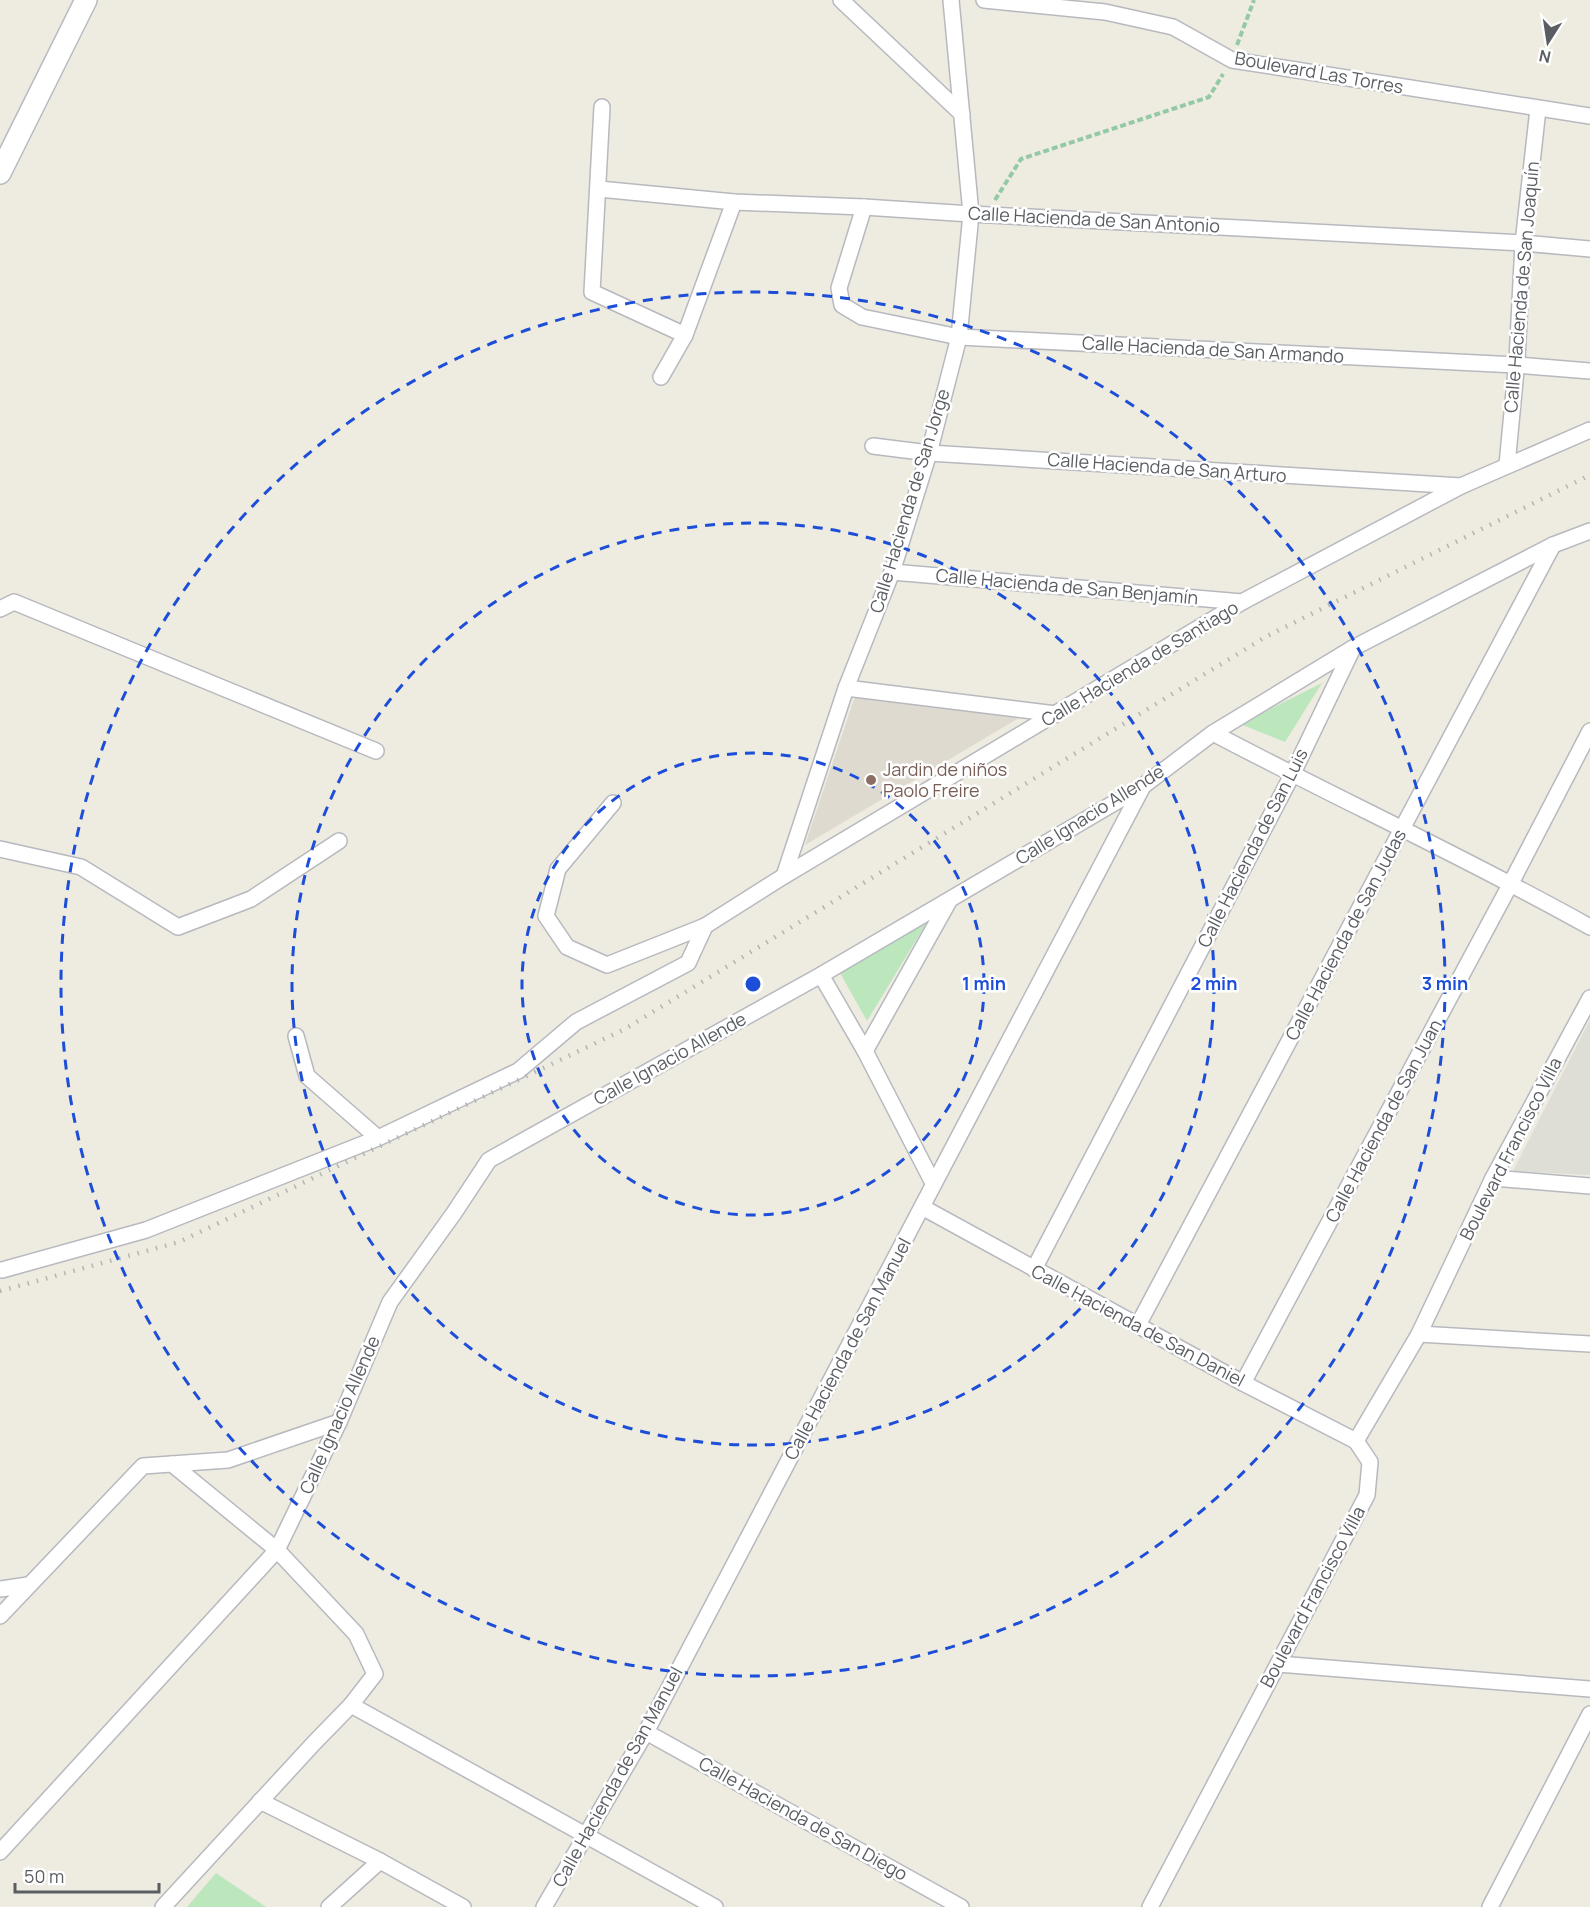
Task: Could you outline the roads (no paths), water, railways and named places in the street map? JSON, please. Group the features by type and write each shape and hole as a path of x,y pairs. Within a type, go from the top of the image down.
{"street":[{"path":"0,173 86,0"},
{"path":"840,0 962,114"},
{"name":"Calle Hacienda de San Jorge","path":"784,876 846,688 892,572 928,453 959,336 971,214 951,0"},
{"name":"Boulevard Las Torres","path":"984,0 1105,12 1173,27 1232,60 1590,116"},
{"path":"602,107 592,292 685,335"},
{"name":"Calle Hacienda de San Joaquín","path":"1507,465 1523,243 1538,109"},
{"name":"Calle Hacienda de San Antonio","path":"599,189 734,202 1523,243 1590,249"},
{"path":"661,377 685,335 734,202"},
{"name":"Calle Hacienda de San Armando","path":"864,207 839,288 842,305 861,317 959,336 1516,365 1590,371"},
{"name":"Calle Hacienda de Santiago","path":"614,803 558,869 546,916 567,947 607,965 705,926 784,876 1242,602 1461,486 1590,429"},
{"name":"Calle Hacienda de San Arturo","path":"873,446 928,453 1461,486"},
{"name":"Calle Ignacio Allende","path":"0,1852 277,1550 339,1422 390,1302 489,1160 949,901 1143,786 1214,733 1353,648 1553,544 1590,531"},
{"name":"Calle Hacienda de San Judas","path":"1138,1325 1553,544"},
{"name":"Calle Hacienda de San Benjamín","path":"892,572 1242,602"},
{"path":"0,609 14,602 376,751"},
{"name":"Calle Hacienda de San Luis","path":"1034,1269 1292,775 1353,648"},
{"path":"846,688 1056,714"},
{"name":"Calle Hacienda de San Juan","path":"1243,1383 1590,731"},
{"path":"1214,733 1292,775 1511,883 1590,927"},
{"name":"Calle Hacienda de San Manuel","path":"544,1907 646,1732 1143,786"},
{"path":"0,849 81,867 178,927 251,899 339,841"},
{"path":"866,1051 949,901"},
{"path":"2,1270 146,1230 378,1137 518,1071 576,1022 688,963 705,926"},
{"path":"821,975 866,1051 933,1183"},
{"name":"Boulevard Francisco Villa","path":"1150,1907 1366,1495 1370,1462 1356,1441 1419,1334 1493,1179 1590,998"},
{"path":"296,1036 307,1076 378,1137"},
{"path":"1493,1179 1590,1186"},
{"name":"Calle Hacienda de San Daniel","path":"922,1208 1243,1383 1356,1441"},
{"path":"1419,1334 1590,1344"},
{"path":"0,1616 143,1466 228,1460 339,1422"},
{"path":"164,1907 351,1705 375,1674 356,1634 277,1550 172,1464"},
{"path":"0,1589 28,1585"},
{"path":"1278,1664 1590,1689"},
{"path":"351,1705 715,1907"},
{"path":"1490,1907 1590,1714"},
{"name":"Calle Hacienda de San Diego","path":"646,1732 961,1907"},
{"path":"260,1801 464,1907"},
{"path":"329,1907 380,1862"}],"railway":[{"path":"0,1291 179,1242 625,1029 1267,636 1590,475"}],"place":[{"name":"Jardin de niños Paolo Freire","path":"871,780"}]}
